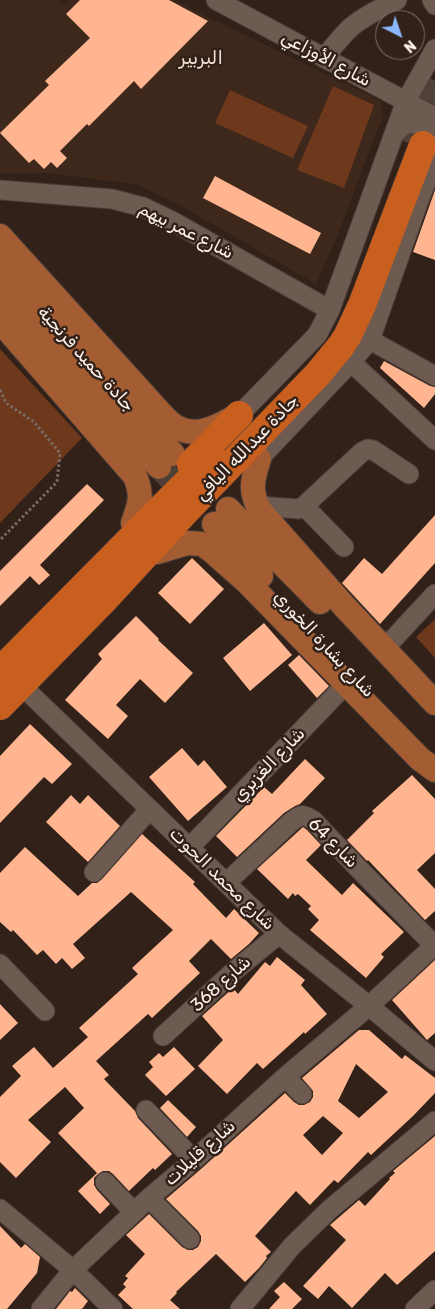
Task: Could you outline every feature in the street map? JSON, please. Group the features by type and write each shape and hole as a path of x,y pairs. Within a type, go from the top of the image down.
{"highway":[{"name":"جادة عبدالله اليافي","path":"8,674 103,601 184,512 318,374 342,346 362,305 418,143"},
{"name":"جادة عبدالله اليافي","path":"0,706 8,674 316,351 332,326 418,143"},
{"path":"8,674 133,523 238,415"},
{"path":"103,601 258,459"}],"main road":[{"path":"0,236 174,426 185,430 203,431 212,429 238,415"},
{"name":"جادة حميد فرنجية","path":"0,264 166,460 0,293"},
{"path":"0,321 136,476 141,494 133,523"},
{"path":"258,459 252,487 258,506 267,519 344,606 435,702"},
{"name":"شارع بشارة الخوري","path":"435,716 221,517 435,765"},
{"path":"157,552 187,542 202,544 212,551 247,582 420,758 435,770"}],"street":[{"name":"شارع الأوزاعي","path":"216,0 435,116"},
{"path":"324,58 349,29 397,0"},
{"path":"432,0 435,5"},
{"name":"جادة عبدالله اليافي","path":"258,459 370,340 418,204 418,143 406,101 435,49"},
{"name":"جادة عبدالله اليافي","path":"238,415 317,335 418,143"},
{"name":"شارع عمر بيهم","path":"0,190 112,199 143,207 172,221 330,310"},
{"path":"370,340 435,376"},
{"path":"351,362 435,440"},
{"path":"258,506 299,509 362,452 368,449 373,450 408,474"},
{"path":"304,506 344,547"},
{"path":"385,648 435,594"},
{"name":"شارع محمد الحوت","path":"8,674 279,934 435,1061"},
{"name":"شارع الغزيري","path":"190,848 348,683"},
{"path":"94,872 149,810"},
{"name":"شارع 64","path":"226,883 291,822 301,815 305,815 314,821 435,946"},
{"name":"شارع 368","path":"163,1036 279,934"},
{"name":"شارع قليلات","path":"41,1309 73,1270 149,1198 435,946"},
{"path":"0,964 45,1010"},
{"path":"285,1077 302,1094"},
{"path":"146,1110 194,1160"},
{"path":"240,1309 292,1246 323,1216 435,1121"},
{"path":"105,1182 134,1212"},
{"path":"149,1198 190,1239"},
{"path":"0,1209 73,1270 113,1309"},
{"path":"415,1309 435,1290"}],"path":[{"path":"0,390 6,403 34,422 60,453 57,482 0,540"}],"shaded area":[{"path":"0,0 60,0 64,4 68,0 173,0 381,101 383,115 335,242 316,284 176,203 138,185 48,173 0,173"},
{"path":"333,86 374,105 344,188 297,170"},
{"path":"230,90 308,126 293,158 215,123"},
{"path":"0,349 82,438 0,523"},
{"path":"435,619 435,658 416,637"}],"building":[{"path":"80,0 169,0 208,21 141,89 134,81 89,126 87,124 60,151 67,158 57,168 51,162 44,169 34,159 29,163 0,133 49,85 45,81 90,38 66,14"},
{"path":"215,176 321,233 310,254 203,198"},
{"path":"435,190 435,260 413,252"},
{"path":"384,361 435,387 435,394 424,408 380,368"},
{"path":"87,484 104,500 40,565 50,575 39,585 30,576 0,606 0,571"},
{"path":"435,515 435,563 380,624 342,583 364,558 382,574"},
{"path":"192,558 224,589 190,624 158,593"},
{"path":"136,616 193,673 165,703 140,679 116,705 128,716 108,739 65,700 102,659 98,654"},
{"path":"264,623 292,655 250,691 223,658"},
{"path":"299,655 329,686 317,698 288,665"},
{"path":"30,724 72,764 52,784 44,777 0,823 0,756"},
{"path":"182,748 198,766 204,760 227,787 188,821 149,777"},
{"path":"305,759 325,778 300,804 284,813 237,857 216,836 264,787 272,794"},
{"path":"412,775 435,799 435,853 417,870 435,889 435,911 425,920 347,840 374,813 372,811"},
{"path":"71,795 80,804 88,795 120,826 88,862 46,822"},
{"path":"303,827 321,845 306,860 342,895 353,883 404,932 381,954 384,957 366,978 310,930 319,920 308,909 311,906 298,894 295,896 293,893 288,899 257,869"},
{"path":"142,834 195,882 193,884 226,918 234,909 259,933 231,959 211,939 189,961 200,973 152,1018 148,1014 96,1061 109,1075 104,1079 172,1154 155,1170 153,1168 129,1191 109,1171 103,1171 98,1174 94,1178 94,1185 110,1204 100,1214 78,1191 97,1173 58,1133 84,1108 65,1087 28,1120 51,1142 16,1178 0,1162 0,1097 21,1076 12,1066 34,1047 53,1068 88,1037 79,1028 138,974 132,968 173,930 131,892 73,944 85,958 72,969 62,958 56,964 43,950 37,955 13,930 11,932 0,922 0,873 25,847 78,896 92,883 97,883 102,879"},
{"path":"277,957 305,980 301,985 327,1014 263,1069 257,1063 227,1094 198,1066 223,1040 202,1016 233,988 238,994 265,962 270,966"},
{"path":"435,960 435,1033 427,1040 392,1000"},
{"path":"0,1004 18,1023 0,1040"},
{"path":"359,1030 369,1030 402,1059 405,1055 435,1078 435,1093 371,1155 368,1152 338,1183 334,1180 310,1205 296,1191 255,1236 271,1252 245,1282 216,1254 170,1300 180,1309 133,1309 118,1295 126,1287 123,1284 128,1278 125,1276 145,1254 126,1235 149,1214 182,1247 193,1250 198,1247 201,1236 198,1231 166,1199 285,1093 299,1105 310,1102 313,1097 313,1091 302,1078","holes":["356,1064 388,1092 359,1118 338,1101","323,1116 343,1133 322,1155 303,1135"]},
{"path":"174,1047 195,1069 166,1096 145,1075 153,1067 149,1062 159,1053 163,1057"},
{"path":"168,1100 196,1127 187,1137 160,1108"},
{"path":"435,1136 435,1251 397,1285 385,1273 352,1308 329,1286 318,1299 303,1286 346,1240 330,1225 359,1200 365,1206 395,1173 393,1171"},
{"path":"0,1226 21,1248 25,1244 40,1257 37,1273 7,1309 0,1309"},
{"path":"284,1282 302,1299 292,1309 269,1309 280,1297 274,1291"},
{"path":"75,1288 88,1301 82,1309 56,1309 70,1291 72,1292"}],"tunnel":[{"path":"404,141 435,81"},
{"path":"159,467 214,524"}],"district":[{"name":"البربير","path":"201,59"}]}
